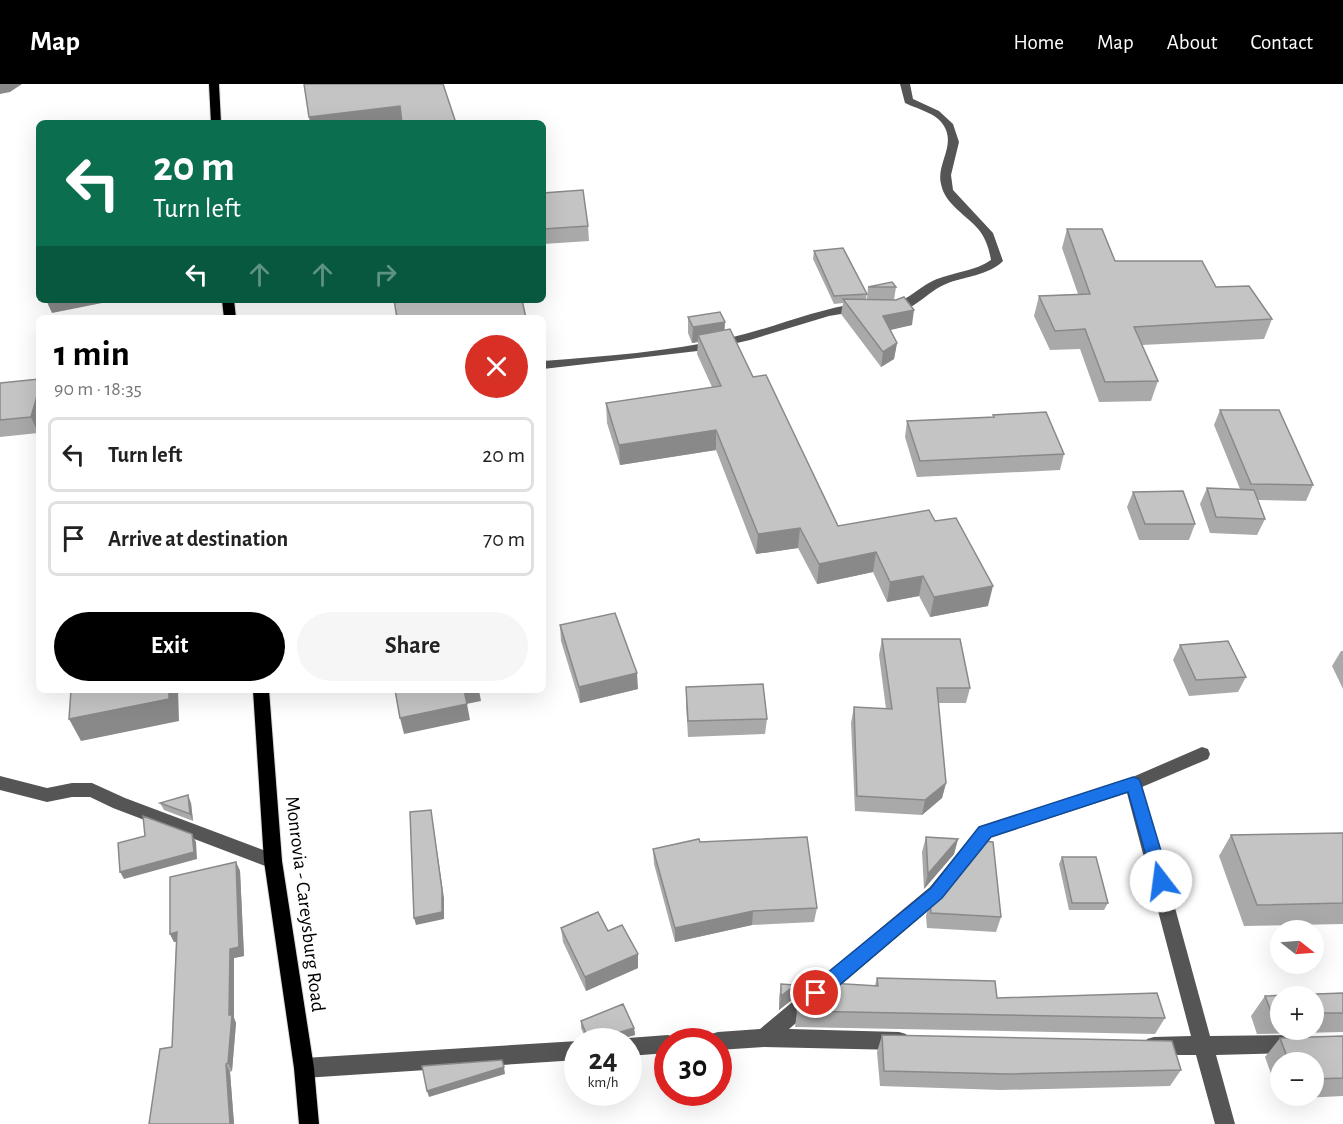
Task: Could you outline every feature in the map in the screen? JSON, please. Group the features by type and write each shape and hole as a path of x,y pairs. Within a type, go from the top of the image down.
{"main road":[{"path":"214,84 216,120"},
{"name":"Monrovia - Careysburg Road","path":"261,693 273,861 304,1068 309,1124"}],"street":[{"path":"546,365 648,357 731,342 840,308 894,309 913,302 937,283 988,269 997,261 987,229 947,189 946,174 954,153 954,136 947,122 908,101 905,84"},
{"path":"764,1038 936,893 985,832 1133,784 1202,754"},
{"path":"0,783 46,795 72,790 92,790 119,803 273,861"},
{"path":"1133,784 1156,861 1225,1124"},
{"path":"732,1040 764,1038 918,1041"},
{"path":"1132,1046 1203,1047 1320,1043"},
{"path":"304,1068 564,1051"}],"building":[{"path":"304,84 443,84 455,120 402,120 400,106 309,117"},
{"path":"583,190 588,226 546,229 546,193"},
{"path":"1067,229 1102,229 1115,261 1202,261 1216,287 1249,286 1272,319 1134,327 1158,381 1105,382 1085,329 1055,331 1039,296 1090,294"},
{"path":"843,248 867,294 834,296 814,251"},
{"path":"892,282 896,287 868,287"},
{"path":"904,297 914,310 883,316 897,343 883,352 843,299 896,300"},
{"path":"394,303 523,303 525,315 396,315"},
{"path":"720,312 725,322 693,327 688,317"},
{"path":"730,329 753,377 766,375 838,526 929,510 935,521 956,518 993,586 934,597 923,576 890,582 876,552 819,564 800,528 758,534 716,430 619,445 606,403 721,386 698,335"},
{"path":"36,379 36,400 31,417 0,420 0,383"},
{"path":"1220,410 1279,410 1313,485 1251,484"},
{"path":"1046,412 1064,454 920,461 907,421 994,417 993,415"},
{"path":"1207,488 1254,490 1265,519 1216,517"},
{"path":"1183,491 1195,524 1145,524 1133,492"},
{"path":"615,613 637,673 579,687 560,625"},
{"path":"882,639 960,639 970,688 937,688 946,783 925,800 857,796 854,707 892,709"},
{"path":"1228,641 1246,677 1196,680 1180,645"},
{"path":"763,684 767,719 688,721 686,687"},
{"path":"71,693 169,693 169,699 69,719"},
{"path":"396,693 465,693 467,704 400,718"},
{"path":"188,795 190,814 160,803"},
{"path":"431,810 442,890 442,912 414,918 410,812"},
{"path":"143,816 192,834 194,852 120,872 118,843 145,836"},
{"path":"1343,833 1343,903 1257,905 1231,835"},
{"path":"807,837 817,908 753,911 675,928 653,849 699,839 700,842"},
{"path":"926,837 958,839 928,874"},
{"path":"984,841 993,842 1001,917 931,913 930,901 948,886"},
{"path":"1062,857 1096,857 1108,903 1072,903"},
{"path":"236,862 239,947 230,949 229,1015 232,1015 228,1063 226,1064 230,1124 149,1124 160,1049 172,1047 177,932 170,934 170,877"},
{"path":"598,912 608,931 622,925 638,954 585,977 561,928"},
{"path":"877,978 995,981 997,998 1157,993 1165,1018 797,1011 830,983 878,986"},
{"path":"781,984 795,985 781,996"},
{"path":"1343,993 1343,1013 1324,1013 1324,994"},
{"path":"1265,996 1270,996 1270,1009"},
{"path":"623,1004 634,1028 584,1028 581,1021"},
{"path":"882,1035 1172,1041 1181,1070 1008,1074 884,1071"},
{"path":"1343,1036 1343,1078 1324,1079 1324,1052 1285,1052 1281,1040 1324,1040 1324,1037"},
{"path":"502,1060 504,1067 427,1091 422,1066"}],"route":[{"path":"816,993 936,893 985,832 1006,825 1133,784 1161,881"}]}
